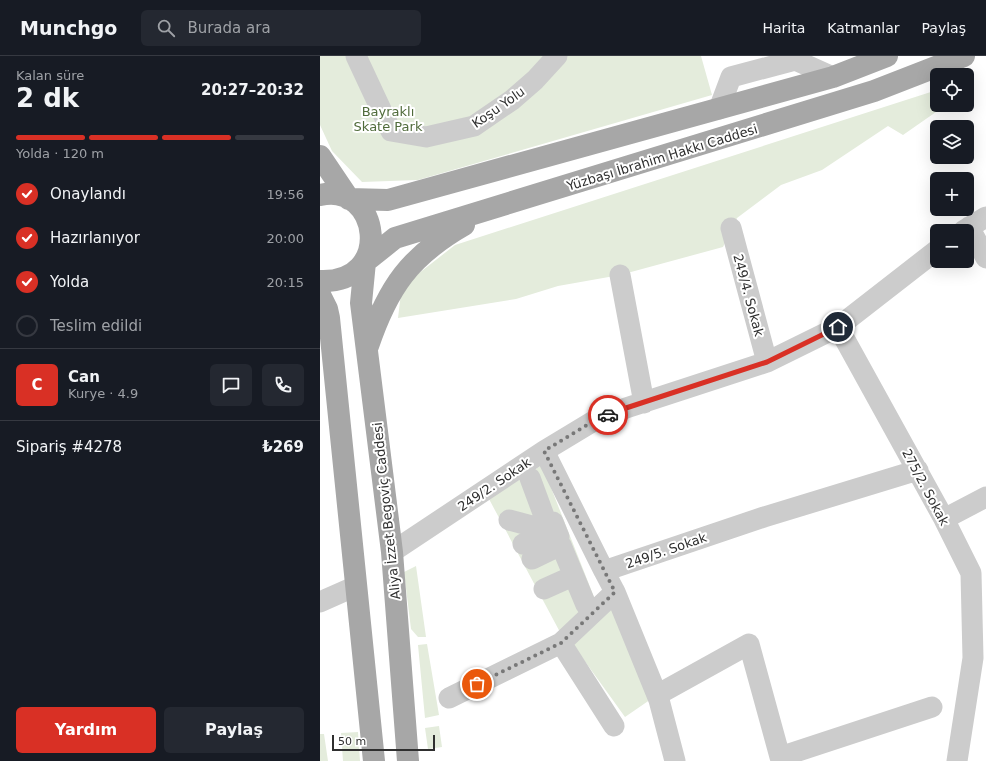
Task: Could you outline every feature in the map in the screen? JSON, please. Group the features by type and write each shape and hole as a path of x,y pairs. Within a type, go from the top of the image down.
{"main road":[{"path":"320,195 337,194 349,199 388,200 833,77 887,56"},
{"name":"Yüzbaşı İbrahim Hakkı Caddesi","path":"320,281 333,281 346,278 395,238 874,91 964,56"},
{"name":"Aliya İzzet Begoviç Caddesi","path":"320,156 349,199 361,208 368,220 372,234 371,248 365,262 361,303 392,552 408,761"},
{"path":"366,349 386,300 406,270 431,246 490,210"},
{"path":"320,295 327,309 329,318 374,761"}],"street":[{"name":"Koşu Yolu","path":"356,56 391,131 426,137 474,126 512,100 535,80 557,56"},
{"path":"825,56 833,77"},
{"name":"249/4. Sokak","path":"730,228 767,362"},
{"path":"974,228 986,258"},
{"name":"249/2. Sokak","path":"392,552 544,451 592,422 626,408 767,362 838,327 930,255"},
{"path":"620,274 644,403"},
{"name":"275/2. Sokak","path":"838,327 918,470 971,573 980,659 979,684 971,761"},
{"path":"544,451 615,592 657,695 675,761"},
{"name":"249/5. Sokak","path":"604,571 764,517 918,470"},
{"path":"530,478 551,533 561,545 586,605"},
{"path":"944,519 986,497"},
{"path":"509,520 551,533"},
{"path":"527,551 551,533"},
{"path":"544,588 572,569"},
{"path":"320,602 356,586"},
{"path":"449,698 561,643 615,592"},
{"path":"561,643 614,726"},
{"path":"657,695 749,644 774,759 932,707"},
{"name":"275/2. Sokak","path":"957,761 979,684"}],"green space":[{"name":"Bayraklı Skate Park","path":"320,56 701,56 712,95 418,180 362,182 332,151 320,125"},
{"path":"930,92 930,112 936,112 903,135 888,126 822,170 781,185 737,218 723,247 620,275 558,286 516,299 398,318 401,293 409,281 455,245"},
{"path":"542,465 596,602 561,634 489,499"},
{"path":"416,566 426,637 418,637 411,629 404,572"},
{"path":"614,602 657,695 625,717 571,642"},
{"path":"427,644 439,715 425,718 418,645"},
{"path":"439,726 442,747 428,749 425,728"},
{"path":"358,732 360,761 343,761 341,733"},
{"path":"320,734 324,734 328,761 320,761"}],"way so far":[{"path":"477,684 561,643 615,592 544,451 592,422 608,415"}],"route":[{"path":"608,415 767,362 838,327"}]}
